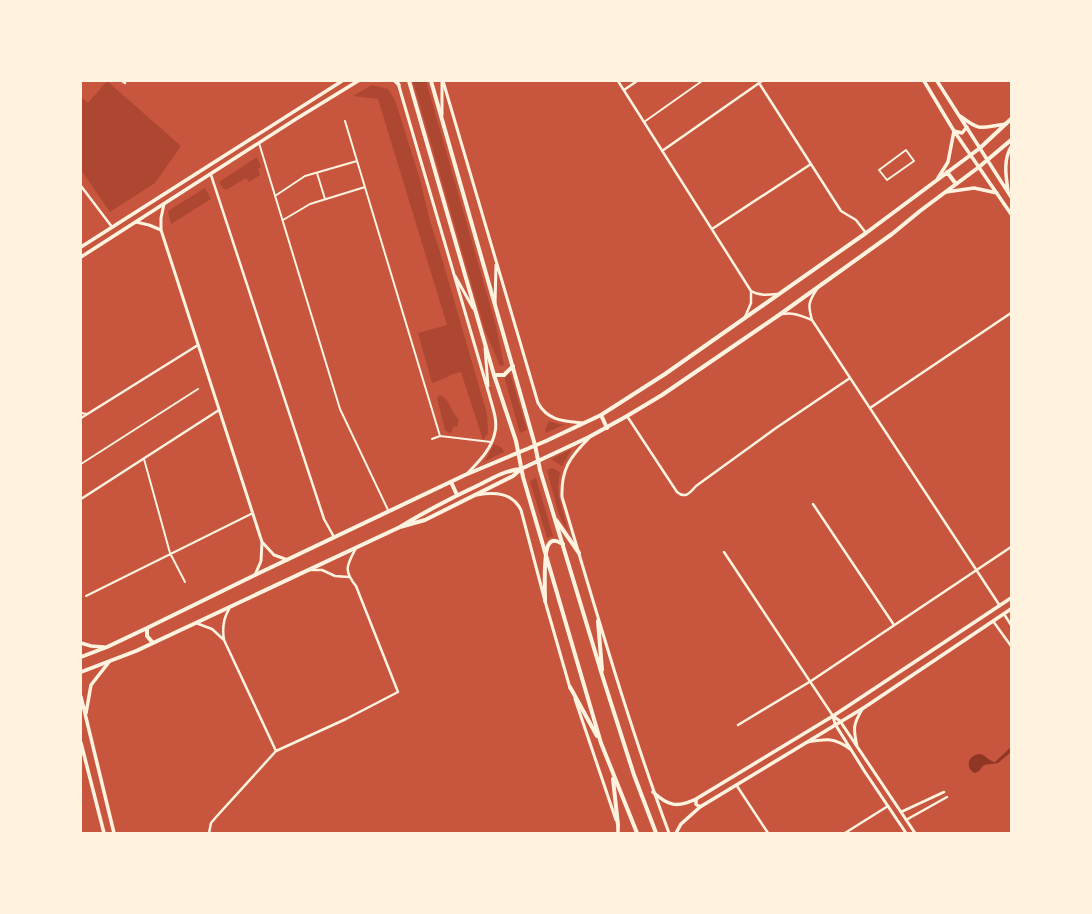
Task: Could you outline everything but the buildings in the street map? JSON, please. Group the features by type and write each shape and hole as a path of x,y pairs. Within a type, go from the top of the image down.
{"main road":[{"path":"81,248 342,81"},
{"path":"81,257 358,81"},
{"path":"409,81 494,375 519,452 521,468 601,743 635,833"},
{"path":"431,81 535,445 537,461 634,775 656,833"},
{"path":"924,81 954,131 1011,214"},
{"path":"937,81 1011,197"},
{"path":"958,114 971,124 982,128 1007,124"},
{"path":"81,657 107,647 255,574 335,538 466,475 546,441 600,415 665,374 866,233 980,148 1011,119"},
{"path":"954,131 962,133 967,127"},
{"path":"938,179 948,162 954,131"},
{"path":"81,672 109,662 230,607 400,527 426,511 457,495 511,470 521,468 537,461 607,428 662,395 779,315 892,234 988,160 1011,140"},
{"path":"1008,192 1006,160 1011,147"},
{"path":"947,172 956,184"},
{"path":"991,185 999,178"},
{"path":"945,192 971,188 997,193"},
{"path":"494,375 504,375 512,366"},
{"path":"600,415 607,428"},
{"path":"400,527 425,520 513,476 521,468"},
{"path":"451,482 457,495"},
{"path":"554,516 579,553"},
{"path":"545,601 546,552 548,544 556,541 563,544"},
{"path":"654,792 663,801 672,804 681,805 696,798 833,716 1011,598"},
{"path":"676,833 681,824 700,808 865,706 1011,609"},
{"path":"598,621 603,678"},
{"path":"147,628 147,636 153,642"},
{"path":"81,643 98,647 107,647"},
{"path":"86,714 91,685 109,662"},
{"path":"896,674 902,682"},
{"path":"570,687 601,743"},
{"path":"81,697 114,833"},
{"path":"81,743 104,833"},
{"path":"612,773 618,833"},
{"path":"696,798 696,804 700,808"}],"street":[{"path":"442,121 443,81"},
{"path":"443,81 538,403 542,410 550,417 560,421 584,423"},
{"path":"618,81 752,291 759,294 779,294"},
{"path":"624,90 637,81"},
{"path":"644,122 702,81"},
{"path":"397,82 489,394 495,420 495,432 492,442 486,453 466,475"},
{"path":"662,151 760,82 840,211 856,220 866,233"},
{"path":"345,121 440,436"},
{"path":"259,143 340,409 389,511"},
{"path":"906,150 914,161 887,180 879,170 906,150"},
{"path":"275,196 305,176 357,161"},
{"path":"712,229 811,164"},
{"path":"317,173 325,199"},
{"path":"211,175 324,519 335,538"},
{"path":"81,186 112,228"},
{"path":"283,221 310,204 365,188"},
{"path":"164,204 160,230 262,542 262,561 255,574"},
{"path":"136,222 149,225 160,230"},
{"path":"495,307 496,262"},
{"path":"452,271 476,312"},
{"path":"821,284 811,298 809,305 812,320 1000,606"},
{"path":"743,320 751,303 752,291"},
{"path":"870,408 1011,313"},
{"path":"779,315 794,314 812,320"},
{"path":"484,341 489,394"},
{"path":"81,418 198,345"},
{"path":"627,416 677,492 686,495 689,494 696,486 776,428 850,378"},
{"path":"81,464 198,389"},
{"path":"81,499 219,410"},
{"path":"81,413 87,414"},
{"path":"432,439 440,436 492,442"},
{"path":"589,437 568,462 562,487 562,497 598,621 654,792 669,833"},
{"path":"144,459 170,553 184,582"},
{"path":"472,496 497,493 509,498 519,507 570,687 621,833"},
{"path":"813,504 894,625"},
{"path":"86,596 252,513"},
{"path":"262,542 274,554 288,560"},
{"path":"209,833 211,823 276,751 346,719 398,692 356,586 349,576 347,569 357,546"},
{"path":"738,725 811,681 1011,546"},
{"path":"724,552 811,681 833,716 835,724 851,750 906,833"},
{"path":"308,569 322,570 335,576 349,576"},
{"path":"230,607 222,625 224,640 276,751"},
{"path":"1004,614 1011,625"},
{"path":"993,621 1011,646"},
{"path":"195,622 212,629 224,640"},
{"path":"857,747 854,725 865,706"},
{"path":"833,716 840,721 915,833"},
{"path":"805,743 824,739 832,740 851,750"},
{"path":"865,772 871,768"},
{"path":"737,786 768,833"},
{"path":"901,812 944,792"},
{"path":"906,820 947,796"},
{"path":"845,833 888,806"}],"shaded area":[{"path":"107,81 181,146 155,183 110,212 81,170 81,97 88,103"},
{"path":"413,81 426,81 496,326 504,365 500,366 485,331"},
{"path":"372,85 388,89 395,100 419,176 430,221 487,414 488,433 483,440 461,372 432,383 418,333 447,325 378,99 353,96"},
{"path":"257,157 261,167 258,169 260,175 249,182 246,178 226,190 223,188 219,182"},
{"path":"205,188 211,199 171,224 168,211"},
{"path":"510,373 527,430 520,433 504,376"},
{"path":"440,395 444,397 459,419 457,427 453,426 452,432 449,433 445,430 437,398"},
{"path":"549,421 565,424 546,433 545,429"},
{"path":"494,444 502,448 504,452 485,461"},
{"path":"572,449 562,466 551,459"},
{"path":"552,468 560,472 558,487 559,497 568,532 559,515 547,470"},
{"path":"536,478 553,536 547,538 530,481"},
{"path":"1011,747 1011,752 998,763 984,765 978,772 974,773 970,768 969,761 974,756 981,754 995,762"}]}
